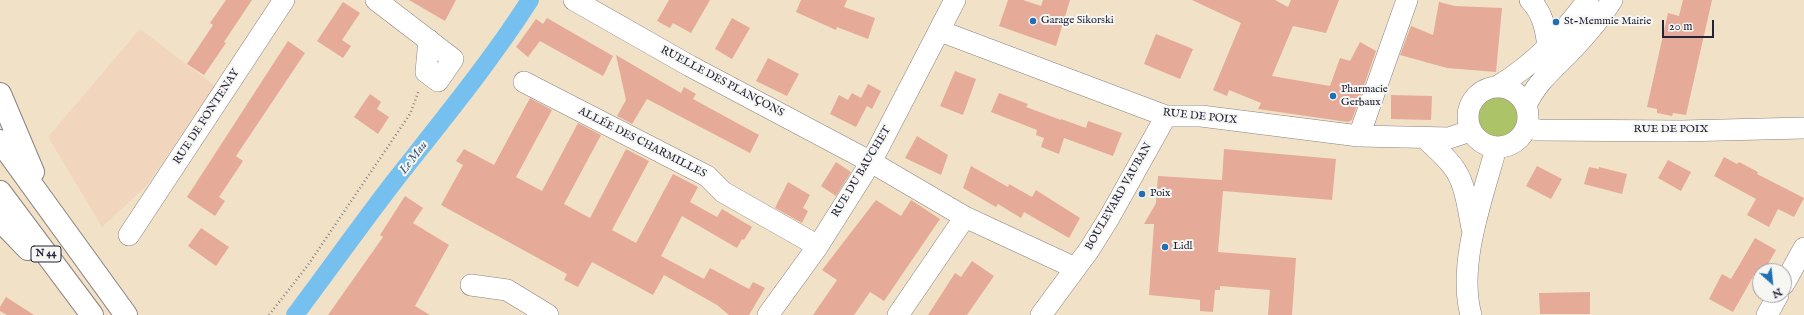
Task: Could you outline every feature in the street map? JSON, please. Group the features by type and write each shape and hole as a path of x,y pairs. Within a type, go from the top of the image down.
{"main road":[{"path":"0,94 47,204"},
{"name":"N 44","path":"0,141 126,315"},
{"name":"N 44","path":"0,192 92,315"},
{"path":"0,220 89,315"}],"street":[{"name":"RUE DE FONTENAY","path":"129,235 284,0"},
{"path":"376,0 429,40 426,72"},
{"name":"RUELLE DES PLANÇONS","path":"574,0 690,66 871,162 965,217 1075,268"},
{"name":"RUE DU BAUCHET","path":"768,315 818,246 871,162 955,0"},
{"path":"1359,136 1408,0"},
{"path":"1530,0 1539,11 1546,28 1548,47"},
{"path":"1498,86 1515,92 1522,98 1526,106 1532,128 1512,144 1496,148 1481,143 1470,131 1467,121 1468,110 1472,101 1479,93 1488,88 1498,86 1527,67 1548,47 1588,0"},
{"path":"1526,106 1531,93 1539,82 1575,47 1612,0"},
{"name":"RUE DE POIX","path":"940,31 1166,116 1201,116 1359,136 1426,139 1449,138 1470,131"},
{"name":"ALLÉE DES CHARMILLES","path":"524,82 707,176 723,192 818,246"},
{"name":"BOULEVARD VAUBAN","path":"1041,315 1109,218 1166,116"},
{"name":"RUE DE POIX","path":"1532,128 1682,131 1804,128"},
{"path":"1426,139 1448,160 1459,176 1473,231"},
{"path":"1471,315 1467,287 1473,231 1496,148"},
{"path":"898,315 965,217"},
{"path":"1792,270 1804,248"},
{"path":"471,285 507,290 548,315"},
{"path":"1767,315 1774,303"}],"path":[{"path":"269,315 308,265 410,114 426,72"}],"shaded area":[{"path":"140,29 215,86 147,185 102,227 48,137"}],"green space":[{"path":"1497,96 1512,102 1518,117 1512,132 1497,138 1482,132 1476,117 1482,102"}],"building":[{"path":"226,0 252,0 224,42 226,43 204,75 187,64 213,25 210,23"},
{"path":"409,0 456,0 445,21"},
{"path":"669,0 710,0 691,33 673,23 670,28 657,21"},
{"path":"801,0 847,0 844,7 875,18 868,39 837,27 836,30 796,12"},
{"name":"Garage Sikorski","path":"1008,0 1023,0 1041,6 1043,0 1070,0 1056,46 999,26"},
{"path":"1192,0 1275,0 1288,7 1291,0 1339,0 1326,33 1293,26 1272,76 1330,86 1340,58 1350,61 1360,42 1376,51 1352,120 1348,122 1258,109 1261,103 1229,90 1227,96 1213,90 1241,23"},
{"path":"1683,0 1712,0 1686,115 1673,113 1672,116 1657,113 1657,109 1647,107 1668,13 1679,16"},
{"path":"343,2 360,13 342,40 351,46 343,58 317,41"},
{"path":"1439,2 1455,6 1502,8 1496,72 1447,68 1400,55 1411,26 1433,35"},
{"path":"547,18 613,56 603,76 540,41 528,57 516,47 536,19 543,24"},
{"path":"732,18 750,28 732,59 715,49"},
{"path":"1156,34 1193,49 1180,79 1144,64"},
{"path":"288,41 305,53 236,156 243,161 219,197 225,201 215,216 187,197"},
{"path":"616,55 681,93 684,87 696,94 693,99 759,135 750,153 647,99 632,124 617,116 626,100"},
{"path":"768,58 799,74 787,96 756,81"},
{"path":"955,71 976,79 963,115 940,106"},
{"path":"868,84 881,91 872,109 867,106 856,127 830,114 839,95 848,100 852,93 861,98"},
{"path":"999,93 1028,104 1026,107 1061,120 1086,128 1088,121 1122,133 1113,156 1064,138 1059,154 1041,147 1044,138 1036,135 1037,130 991,112"},
{"path":"370,94 381,102 377,109 389,117 378,134 354,117"},
{"path":"1391,95 1432,96 1431,120 1391,119"},
{"path":"530,98 552,110 516,177 542,191 578,123 601,135 564,204 590,218 626,149 649,161 612,230 636,243 673,174 698,187 690,202 717,217 722,209 752,227 737,248 682,216 661,256 704,279 710,268 749,289 753,282 765,288 749,315 729,315 717,305 664,275 653,295 592,262 578,287 564,280 567,274 441,205 463,165 456,161 464,149 494,165"},
{"path":"917,136 948,155 941,175 905,158"},
{"path":"1224,149 1336,159 1332,200 1223,191 1218,252 1296,258 1292,315 1268,315 1270,290 1220,286 1220,290 1215,290 1213,312 1200,311 1200,300 1149,295 1154,224 1144,224 1156,203 1158,176 1222,180"},
{"path":"1724,157 1737,164 1739,162 1758,172 1757,174 1804,198 1794,217 1778,209 1769,227 1747,215 1756,199 1714,176"},
{"path":"1668,160 1691,172 1681,191 1658,178"},
{"path":"836,162 851,172 836,196 821,186"},
{"path":"971,166 1008,187 1009,184 1032,197 1036,190 1080,218 1069,238 1024,212 1021,218 998,204 996,207 963,188"},
{"path":"1537,166 1562,179 1551,199 1526,186"},
{"path":"1589,167 1599,169 1599,167 1627,174 1622,194 1584,184"},
{"path":"788,182 810,195 803,208 808,211 802,223 775,208"},
{"path":"405,196 423,208 413,223 449,245 415,306 430,315 328,315 383,237 380,235"},
{"path":"876,200 901,216 911,200 940,219 884,301 870,292 854,315 813,315 837,280 822,270"},
{"path":"201,228 229,247 216,266 188,246"},
{"path":"1755,238 1776,250 1769,263 1752,263 1752,279 1733,312 1709,299 1722,274 1731,279"},
{"path":"972,261 994,276 967,315 928,315 955,273 961,277"},
{"path":"1590,292 1590,314 1540,314 1539,293"},
{"path":"6,297 34,315 7,315 0,311 0,307"}],"waterway":[{"name":"Le Mau","path":"295,315 381,199 481,70 530,0"}],"place":[{"name":"Garage Sikorski","path":"1033,21"},
{"name":"St-Memmie Mairie","path":"1556,22"},
{"name":"Pharmacie Gerbaux","path":"1333,96"},
{"name":"Poix","path":"1142,194"},
{"name":"Lidl","path":"1165,247"}]}
